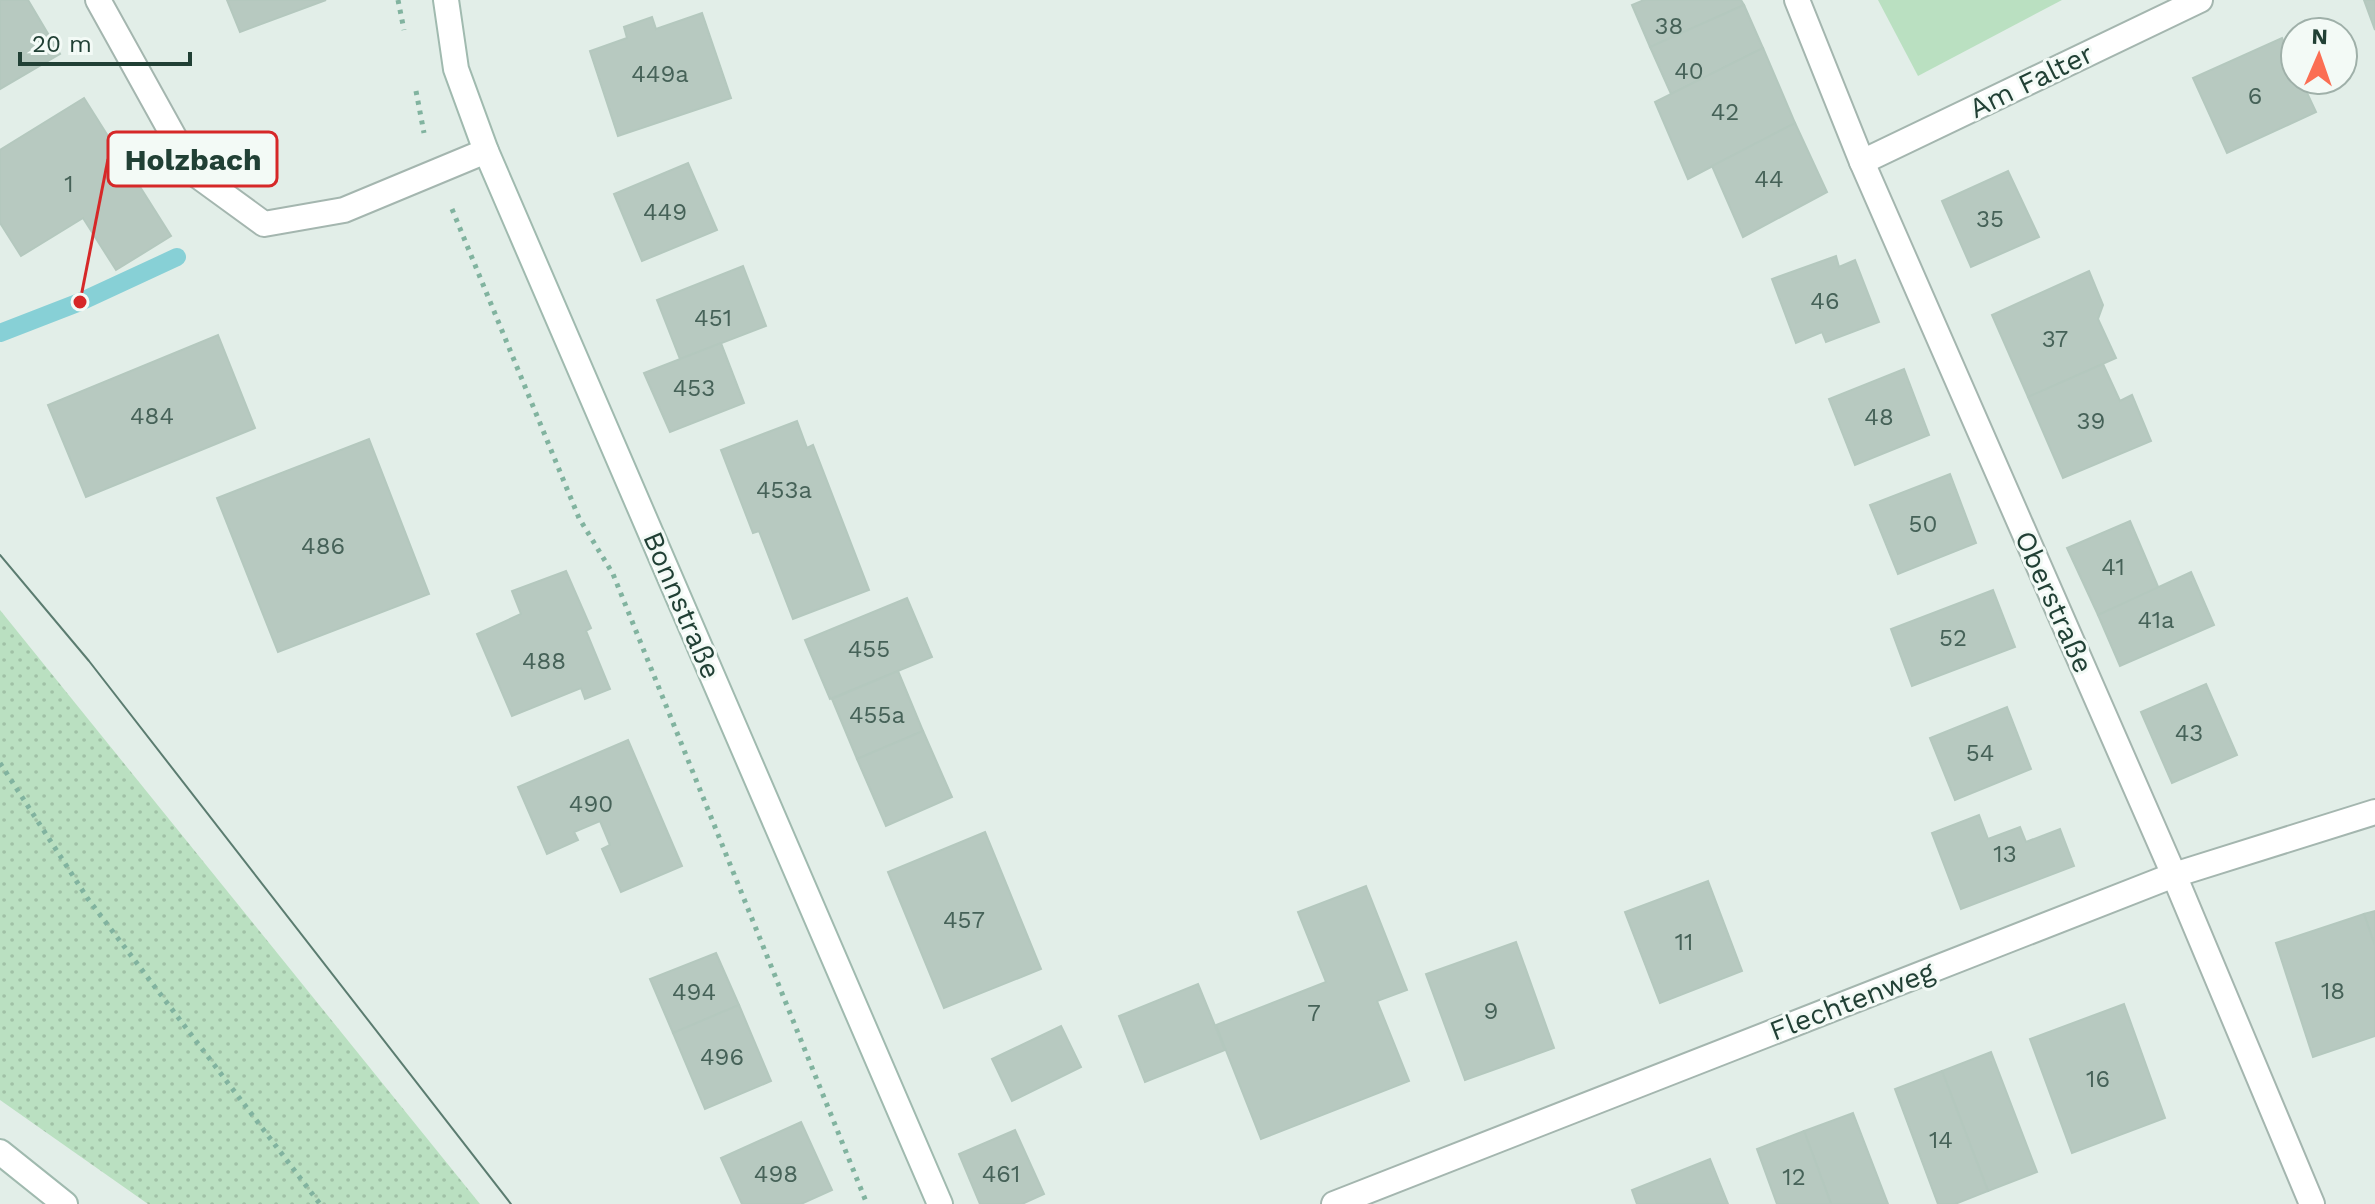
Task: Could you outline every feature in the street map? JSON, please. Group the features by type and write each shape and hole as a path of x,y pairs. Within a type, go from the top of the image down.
{"street":[{"path":"98,0 194,173 264,224 344,210 486,151"},
{"name":"Bonnstraße","path":"446,0 456,69 486,151 940,1204"},
{"name":"Oberstraße","path":"1797,0 1862,162 2174,875 2312,1204"},
{"name":"Am Falter","path":"1862,162 2200,0"},
{"name":"Flechtenweg","path":"1334,1204 2174,875 2375,812"},
{"path":"0,1152 65,1204"}],"path":[{"path":"398,0 407,44"},
{"path":"415,89 427,148 436,172 579,518 613,574 867,1204"},
{"path":"0,763 88,899 320,1204"}],"green space":[{"path":"1878,0 2062,0 1918,76"},
{"path":"0,610 480,1204 148,1204 0,1100"}],"building":[{"path":"0,0 28,0 60,54 0,89"},
{"path":"227,0 326,0 240,32"},
{"path":"1644,0 1741,0 1744,5 1650,47 1632,5"},
{"path":"2364,0 2375,0 2375,30"},
{"path":"1744,5 1763,48 1671,94 1650,47"},
{"path":"702,13 731,98 618,136 590,51 627,38 624,27 652,17 656,29"},
{"path":"2279,39 2279,96 2308,96 2316,112 2227,153 2193,78"},
{"path":"1763,48 1795,123 1688,179 1655,102"},
{"path":"84,98 171,236 116,270 83,218 21,256 0,223 0,150"},
{"path":"1795,123 1827,192 1743,237 1712,166"},
{"path":"688,163 717,230 642,261 614,194"},
{"path":"2008,171 2039,237 1971,267 1942,201"},
{"path":"1836,256 1839,267 1855,260 1879,322 1826,342 1822,332 1796,343 1772,279"},
{"path":"743,266 766,326 680,359 657,300"},
{"path":"2089,271 2103,305 2098,319 2116,358 2028,397 1992,315"},
{"path":"218,335 255,428 86,497 48,405"},
{"path":"721,343 744,403 670,432 644,373"},
{"path":"2103,364 2120,401 2132,395 2151,441 2063,478 2028,397"},
{"path":"1904,369 1929,435 1855,465 1829,399"},
{"path":"797,421 807,448 813,445 869,590 793,619 759,531 753,533 721,450"},
{"path":"369,439 429,594 278,652 217,498"},
{"path":"1950,474 1976,543 1898,574 1870,505"},
{"path":"2130,521 2159,589 2098,615 2067,548"},
{"path":"566,571 591,628 586,631 610,689 585,699 581,688 512,716 477,634 521,614 512,591"},
{"path":"2191,572 2214,625 2120,666 2098,615"},
{"path":"1993,590 2015,647 1912,686 1891,629"},
{"path":"907,598 932,657 830,699 805,640"},
{"path":"898,671 923,731 857,759 832,699"},
{"path":"2206,684 2237,755 2172,783 2141,712"},
{"path":"2007,707 2031,769 1955,800 1930,738"},
{"path":"923,731 952,797 886,826 857,759"},
{"path":"628,740 682,866 621,892 602,849 610,845 600,821 574,832 578,840 547,854 518,787"},
{"path":"1979,815 1988,839 2020,827 2026,842 2060,829 2074,866 1961,909 1932,833"},
{"path":"985,832 1041,969 944,1008 888,872"},
{"path":"1708,881 1742,971 1660,1003 1625,912"},
{"path":"1366,886 1407,990 1377,1001 1409,1081 1261,1139 1216,1025 1326,982 1298,912"},
{"path":"2375,911 2375,946 2364,914"},
{"path":"2364,914 2375,946 2375,1036 2313,1057 2276,943"},
{"path":"1516,942 1554,1048 1465,1080 1426,974"},
{"path":"716,953 739,1005 673,1033 650,979"},
{"path":"1198,984 1225,1050 1145,1082 1119,1016"},
{"path":"2124,1004 2165,1118 2072,1153 2030,1039"},
{"path":"739,1005 771,1081 705,1109 673,1033"},
{"path":"1061,1026 1081,1067 1012,1101 992,1059"},
{"path":"1991,1052 2037,1172 1988,1191 1942,1071"},
{"path":"1942,1071 1988,1191 1955,1204 1938,1204 1895,1089"},
{"path":"1853,1113 1888,1204 1831,1204 1804,1131"},
{"path":"801,1122 832,1190 801,1204 742,1204 721,1158"},
{"path":"1015,1130 1044,1194 1022,1204 980,1204 959,1154"},
{"path":"1804,1131 1831,1204 1777,1204 1757,1149"},
{"path":"1710,1159 1728,1204 1637,1204 1632,1190"}],"waterway":[{"path":"0,333 80,302 177,257"}],"tram line":[{"path":"0,555 89,661 511,1204"}],"place":[{"name":"Holzbach","path":"80,302"}]}
